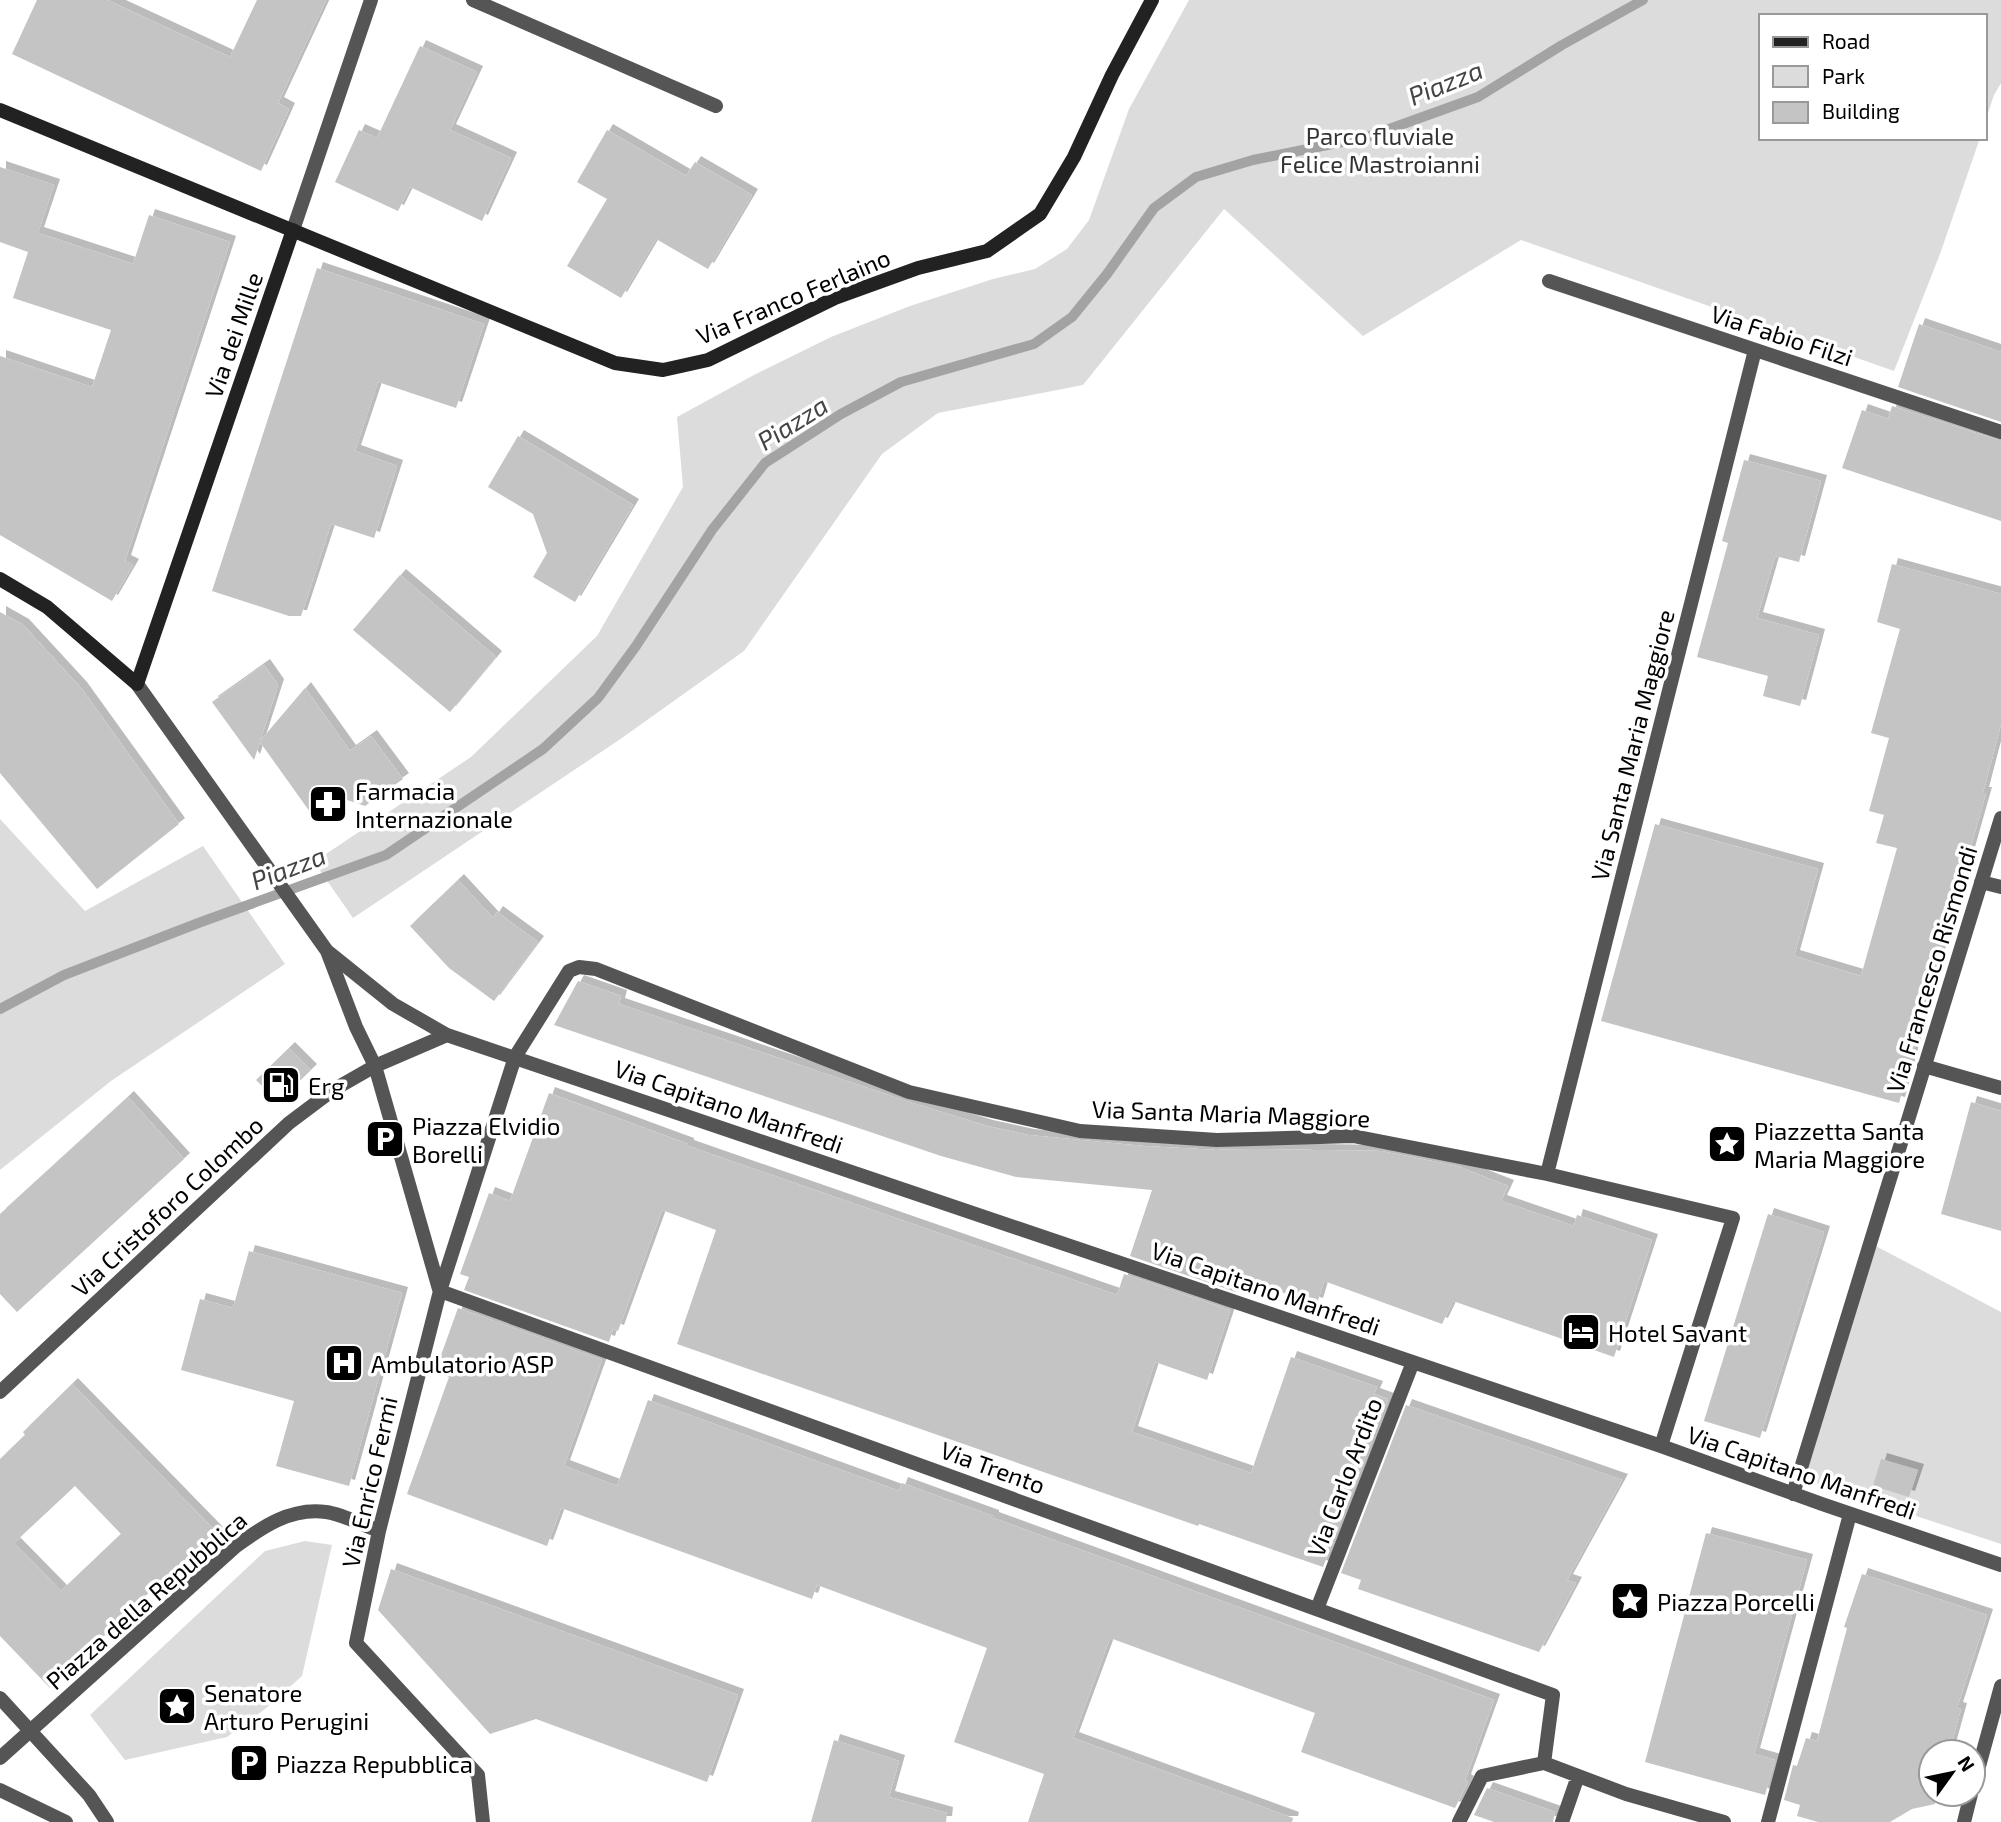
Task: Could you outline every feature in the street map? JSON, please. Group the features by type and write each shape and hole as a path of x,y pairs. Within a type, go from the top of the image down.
{"main road":[{"name":"Via Franco Ferlaino","path":"0,110 615,363 663,370 708,360 835,298 918,268 987,251 1040,214 1074,157 1112,75 1152,0"},
{"name":"Via dei Mille","path":"137,684 293,230"},
{"path":"0,579 47,607 137,684"}],"street":[{"name":"Via dei Mille","path":"293,230 371,0"},
{"path":"473,0 716,106"},
{"name":"Via Fabio Filzi","path":"1549,281 2001,432"},
{"name":"Via Santa Maria Maggiore","path":"515,1057 569,971 579,967 596,969 909,1093 1080,1131 1217,1140 1353,1136 1547,1174 1755,350"},
{"path":"137,684 327,951 356,1027 375,1066 440,1291"},
{"name":"Via Francesco Rismondi","path":"1793,1494 2001,818"},
{"path":"1981,882 2001,887"},
{"path":"327,951 393,1004 447,1035 515,1057 440,1291"},
{"path":"375,1066 447,1035"},
{"name":"Via Capitano Manfredi","path":"515,1057 1661,1446 2001,1565"},
{"name":"Via Cristoforo Colombo","path":"0,1392 289,1123 333,1090 375,1066"},
{"path":"1924,1066 2001,1088"},
{"path":"1547,1174 1733,1218 1661,1446"},
{"name":"Via Enrico Fermi","path":"440,1291 379,1531 356,1643 478,1775 483,1822"},
{"name":"Via Trento","path":"440,1291 1553,1695 1544,1763"},
{"name":"Via Carlo Ardito","path":"1317,1609 1413,1362"},
{"name":"Piazza della Repubblica","path":"0,1758 235,1547 276,1520 302,1513 327,1512 379,1531"},
{"path":"1768,1822 1850,1514"},
{"path":"1987,1738 2001,1686"},
{"path":"0,1698 89,1795 107,1822"},
{"path":"1459,1822 1482,1776 1544,1763 1626,1794 1724,1822"},
{"path":"1562,1822 1578,1776"},
{"path":"0,1790 66,1822"}],"green space":[{"name":"Parco fluviale Felice Mastroianni","path":"1189,0 2001,0 2001,83 1987,116 1987,14 1759,14 1759,140 1979,140 1940,254 1894,371 1521,240 1363,336 1224,209 1083,385 938,413 882,454 744,651 619,740 353,918 314,862 471,757 597,636 683,487 677,417 831,337 910,306 993,279 1035,269 1067,249 1089,220 1129,109"},
{"path":"0,819 85,911 203,846 285,964 111,1081 0,1170"},
{"path":"1870,1243 2001,1312 2001,1544 1798,1477"},
{"path":"305,1541 332,1545 302,1676 265,1709 227,1737 125,1760 90,1715 265,1551"}],"building":[{"path":"37,0 107,0 230,57 257,0 326,0 278,103 289,109 261,171 12,54"},
{"path":"420,46 477,72 450,130 511,158 482,221 410,187 398,211 335,182 359,130 377,138"},
{"path":"607,130 686,176 695,162 752,195 708,269 656,239 621,298 567,266 607,199 577,182"},
{"path":"0,167 54,185 38,233 133,264 149,215 230,242 125,561 133,565 112,601 0,535 0,356 92,387 111,330 13,298 28,252 0,242"},
{"path":"317,268 484,324 456,408 378,382 355,451 397,466 374,538 331,524 301,616 289,616 212,591"},
{"path":"1919,324 2001,352 2001,422 1898,387"},
{"path":"1892,406 2001,441 2001,521 1842,468 1862,410 1888,419"},
{"path":"518,436 633,505 575,602 533,577 547,553 533,514 488,487"},
{"path":"1744,460 1821,481 1799,562 1775,556 1757,618 1819,635 1800,706 1763,696 1768,676 1697,657 1728,543 1722,541"},
{"path":"1892,564 2001,594 2001,724 1983,793 1986,793 1963,867 1899,1103 1601,1021 1655,824 1818,869 1794,956 1861,976 1897,848 1876,843 1884,815 1869,811 1889,738 1871,733 1900,629 1877,622"},
{"path":"400,575 496,657 450,712 353,630"},
{"path":"0,612 23,625 81,688 179,824 97,889 0,773"},
{"path":"264,665 278,685 260,741 305,688 350,751 371,736 403,779 365,806 344,799 315,819 260,742 254,760 212,702"},
{"path":"458,880 493,918 497,912 538,942 494,1001 449,968 410,926"},
{"path":"578,981 621,996 619,1004 987,1126 1028,1135 1143,1146 1216,1150 1381,1151 1457,1166 1508,1186 1501,1201 1574,1226 1577,1215 1652,1240 1614,1357 1453,1301 1442,1324 1324,1281 1317,1304 1241,1279 1236,1292 1130,1256 1152,1190 1016,1177 941,1156 554,1025"},
{"path":"289,1048 311,1070 278,1102 256,1080"},
{"path":"549,1093 688,1146 1117,1295 1124,1274 1230,1310 1207,1380 1155,1362 1132,1432 1251,1473 1291,1357 1377,1387 1374,1394 1388,1399 1323,1567 677,1344 716,1230 662,1210 618,1331 613,1329 609,1342 464,1290 469,1277 460,1274 489,1193 510,1201"},
{"path":"128,1097 184,1159 17,1312 0,1294 0,1214"},
{"path":"1971,1102 2001,1111 2001,1231 1941,1214"},
{"path":"1768,1214 1824,1232 1760,1438 1704,1421"},
{"name":"Ambulatorio ASP","path":"249,1251 402,1293 349,1486 276,1466 294,1401 181,1370 200,1299 233,1308"},
{"path":"458,1308 602,1360 564,1466 617,1486 648,1400 899,1491 902,1483 1494,1700 1465,1780 1468,1782 1455,1808 1301,1752 1315,1713 1110,1638 1073,1738 1293,1818 1292,1822 1028,1822 1044,1774 954,1742 987,1648 817,1585 812,1599 561,1508 547,1546 407,1494 449,1377 435,1372"},
{"path":"72,1384 218,1534 168,1583 164,1578 50,1688 0,1636 0,1459 25,1435 23,1432","holes":["75,1486 121,1534 61,1591 14,1543"]},
{"path":"1406,1405 1622,1480 1567,1580 1576,1583 1539,1652 1358,1589 1361,1580 1341,1573"},
{"path":"1881,1459 1918,1470 1909,1497 1873,1486"},
{"path":"1706,1533 1807,1560 1754,1754 1775,1760 1765,1795 1645,1762"},
{"path":"391,1569 738,1695 707,1782 536,1719 490,1734 378,1610"},
{"path":"1862,1574 1987,1615 1957,1708 1961,1709 1953,1738 1917,1738 1917,1808 1890,1822 1818,1822 1797,1816 1800,1805 1784,1800 1793,1765 1797,1766 1806,1738 1817,1741 1847,1628 1844,1627"},
{"path":"834,1740 899,1761 889,1797 947,1813 946,1822 811,1822"},
{"path":"1487,1788 1555,1812 1553,1822 1494,1822 1474,1815"}],"waterway":[{"name":"Piazza","path":"0,1009 64,975 386,855 543,749 598,698 636,646 712,530 765,463 841,414 901,382 1034,344 1072,317 1107,274 1154,208 1196,177 1253,160 1367,137 1478,97 1562,45 1643,0"}],"place":[{"name":"Farmacia Internazionale","path":"328,804"},
{"name":"Erg","path":"281,1085"},
{"name":"Piazza Elvidio Borelli","path":"385,1139"},
{"name":"Piazzetta Santa Maria Maggiore","path":"1727,1144"},
{"name":"Hotel Savant","path":"1581,1332"},
{"name":"Ambulatorio ASP","path":"344,1363"},
{"name":"Piazza Porcelli","path":"1630,1601"},
{"name":"Senatore Arturo Perugini","path":"177,1706"},
{"name":"Piazza Repubblica","path":"249,1763"}]}
